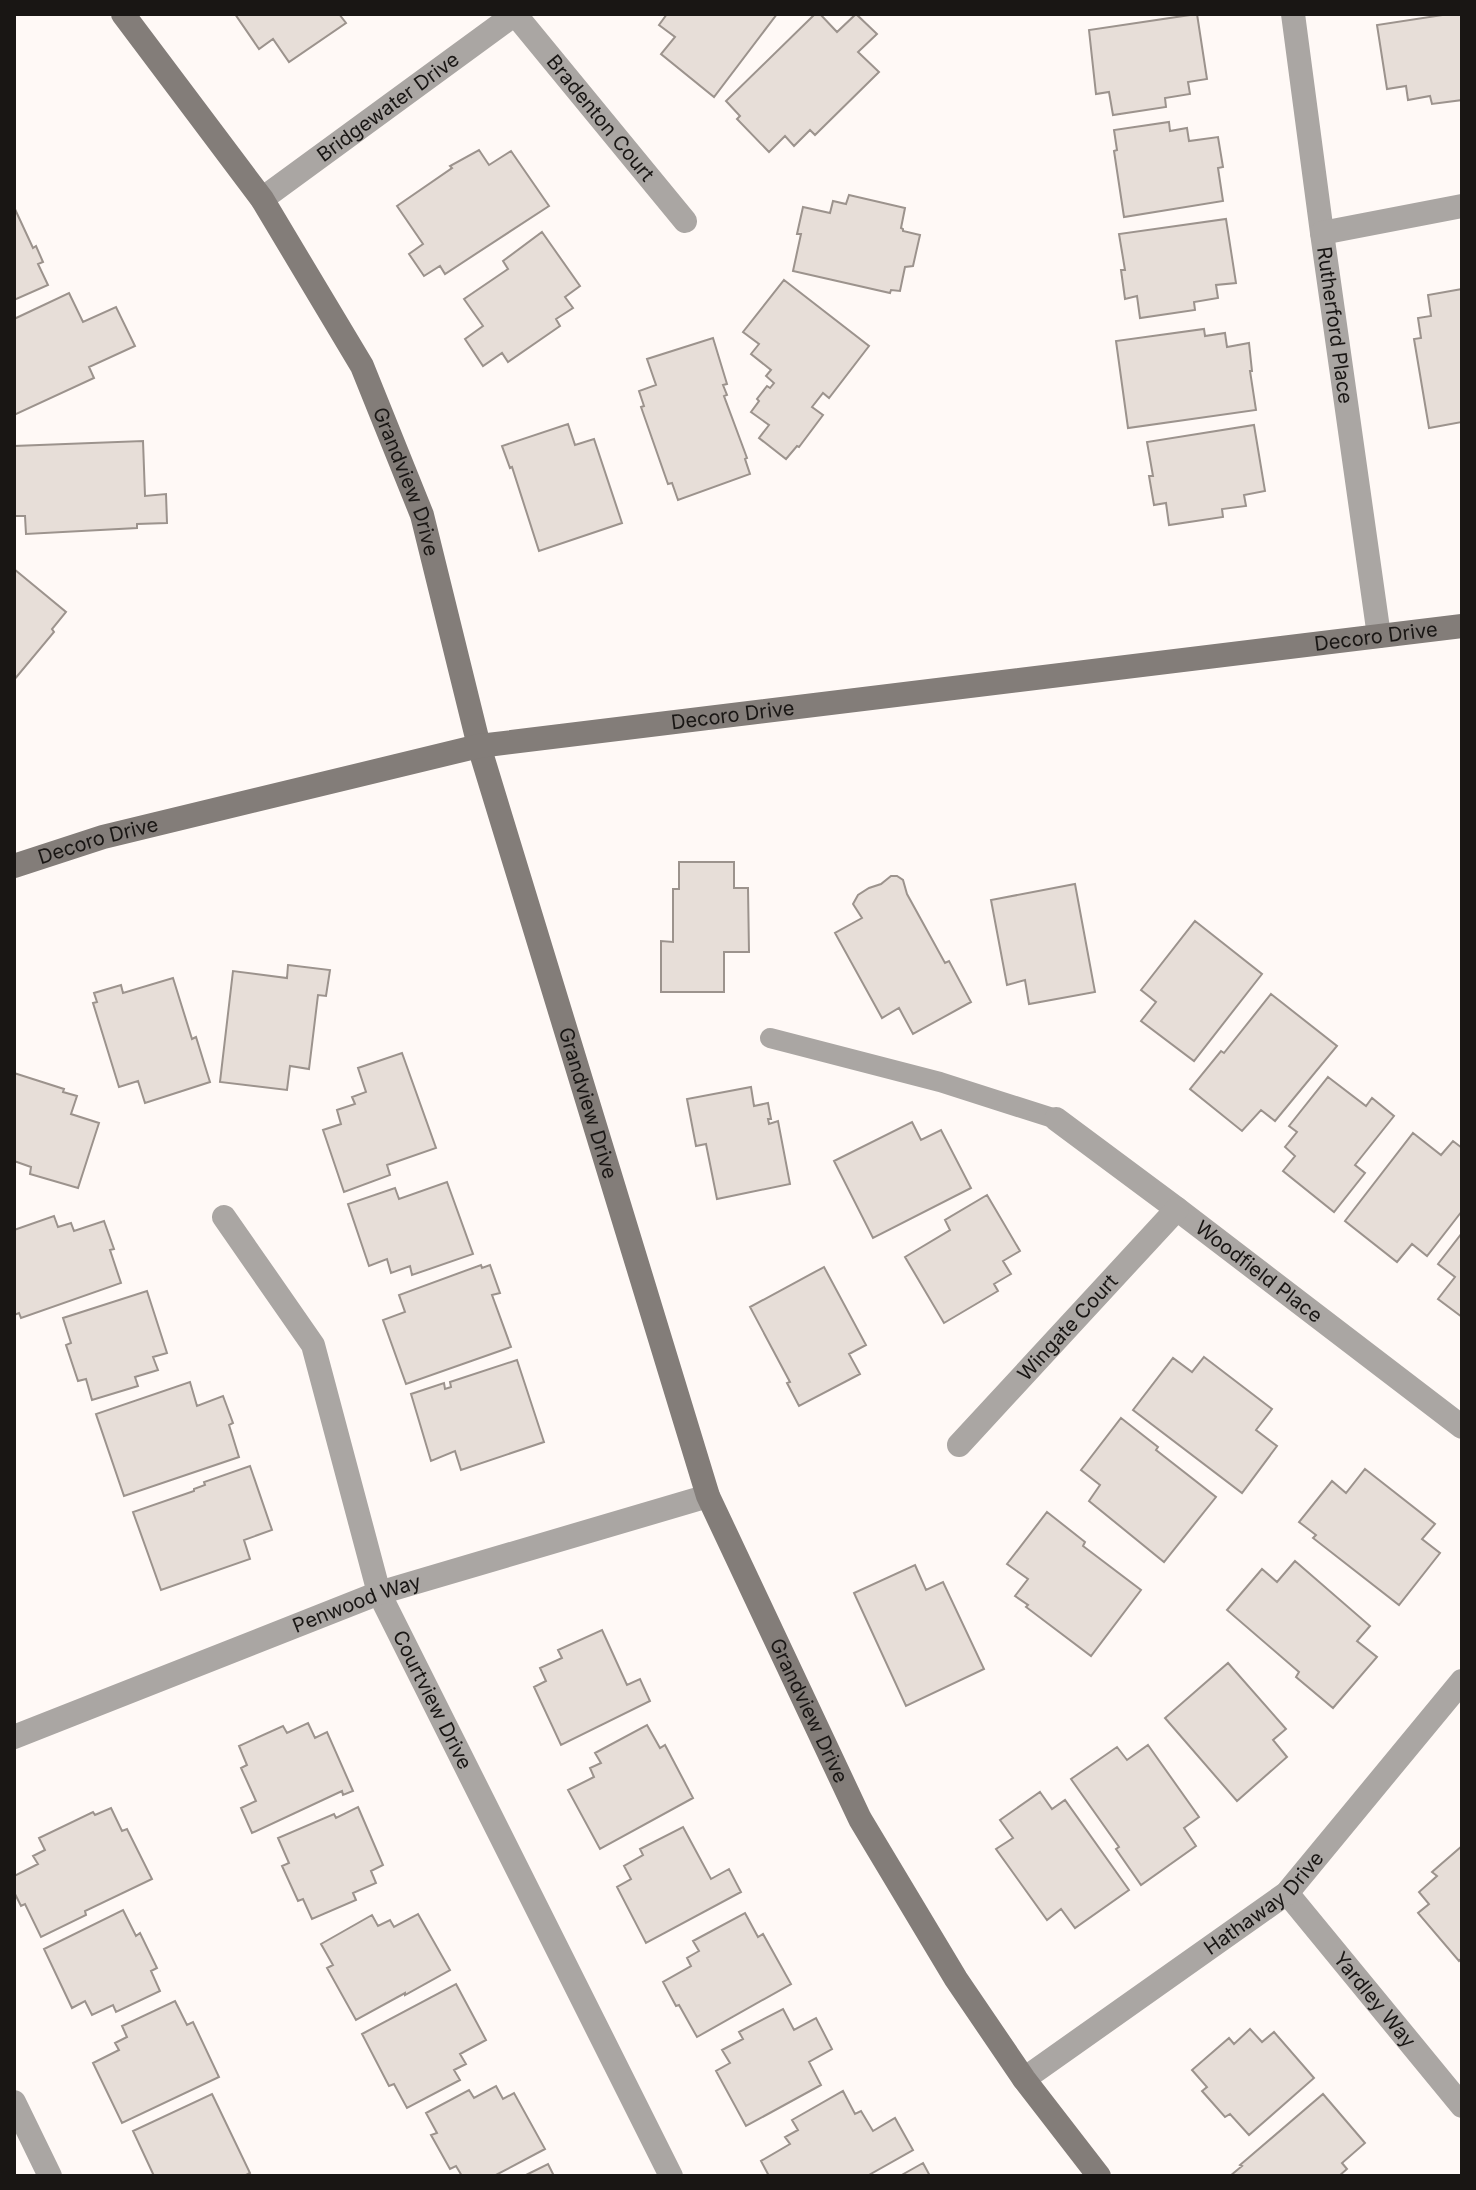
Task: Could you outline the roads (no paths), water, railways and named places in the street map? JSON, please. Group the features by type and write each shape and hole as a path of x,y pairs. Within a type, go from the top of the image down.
{"street":[{"name":"Grandview Drive","path":"123,14 262,199 362,366 422,515 479,746 708,1496 860,1819 956,1979 1024,2079 1099,2176"},
{"name":"Bridgewater Drive","path":"262,199 515,14"},
{"name":"Bradenton Court","path":"515,14 685,221"},
{"name":"Rutherford Place","path":"1293,14 1379,636"},
{"path":"1322,233 1462,206"},
{"name":"Decoro Drive","path":"14,866 103,837 479,746 1462,626"},
{"name":"Woodfield Place","path":"1056,1119 1462,1427"},
{"name":"Wingate Court","path":"959,1445 1177,1209"},
{"name":"Courtview Drive","path":"224,1217 313,1345 379,1593 671,2176"},
{"name":"Penwood Way","path":"14,1737 379,1593 708,1496"},
{"name":"Hathaway Drive","path":"1024,2079 1287,1893 1462,1681"},
{"name":"Yardley Way","path":"1287,1893 1462,2106"},
{"path":"14,2102 50,2176"}],"lane":[{"path":"770,1038 940,1082 1056,1119"}]}
